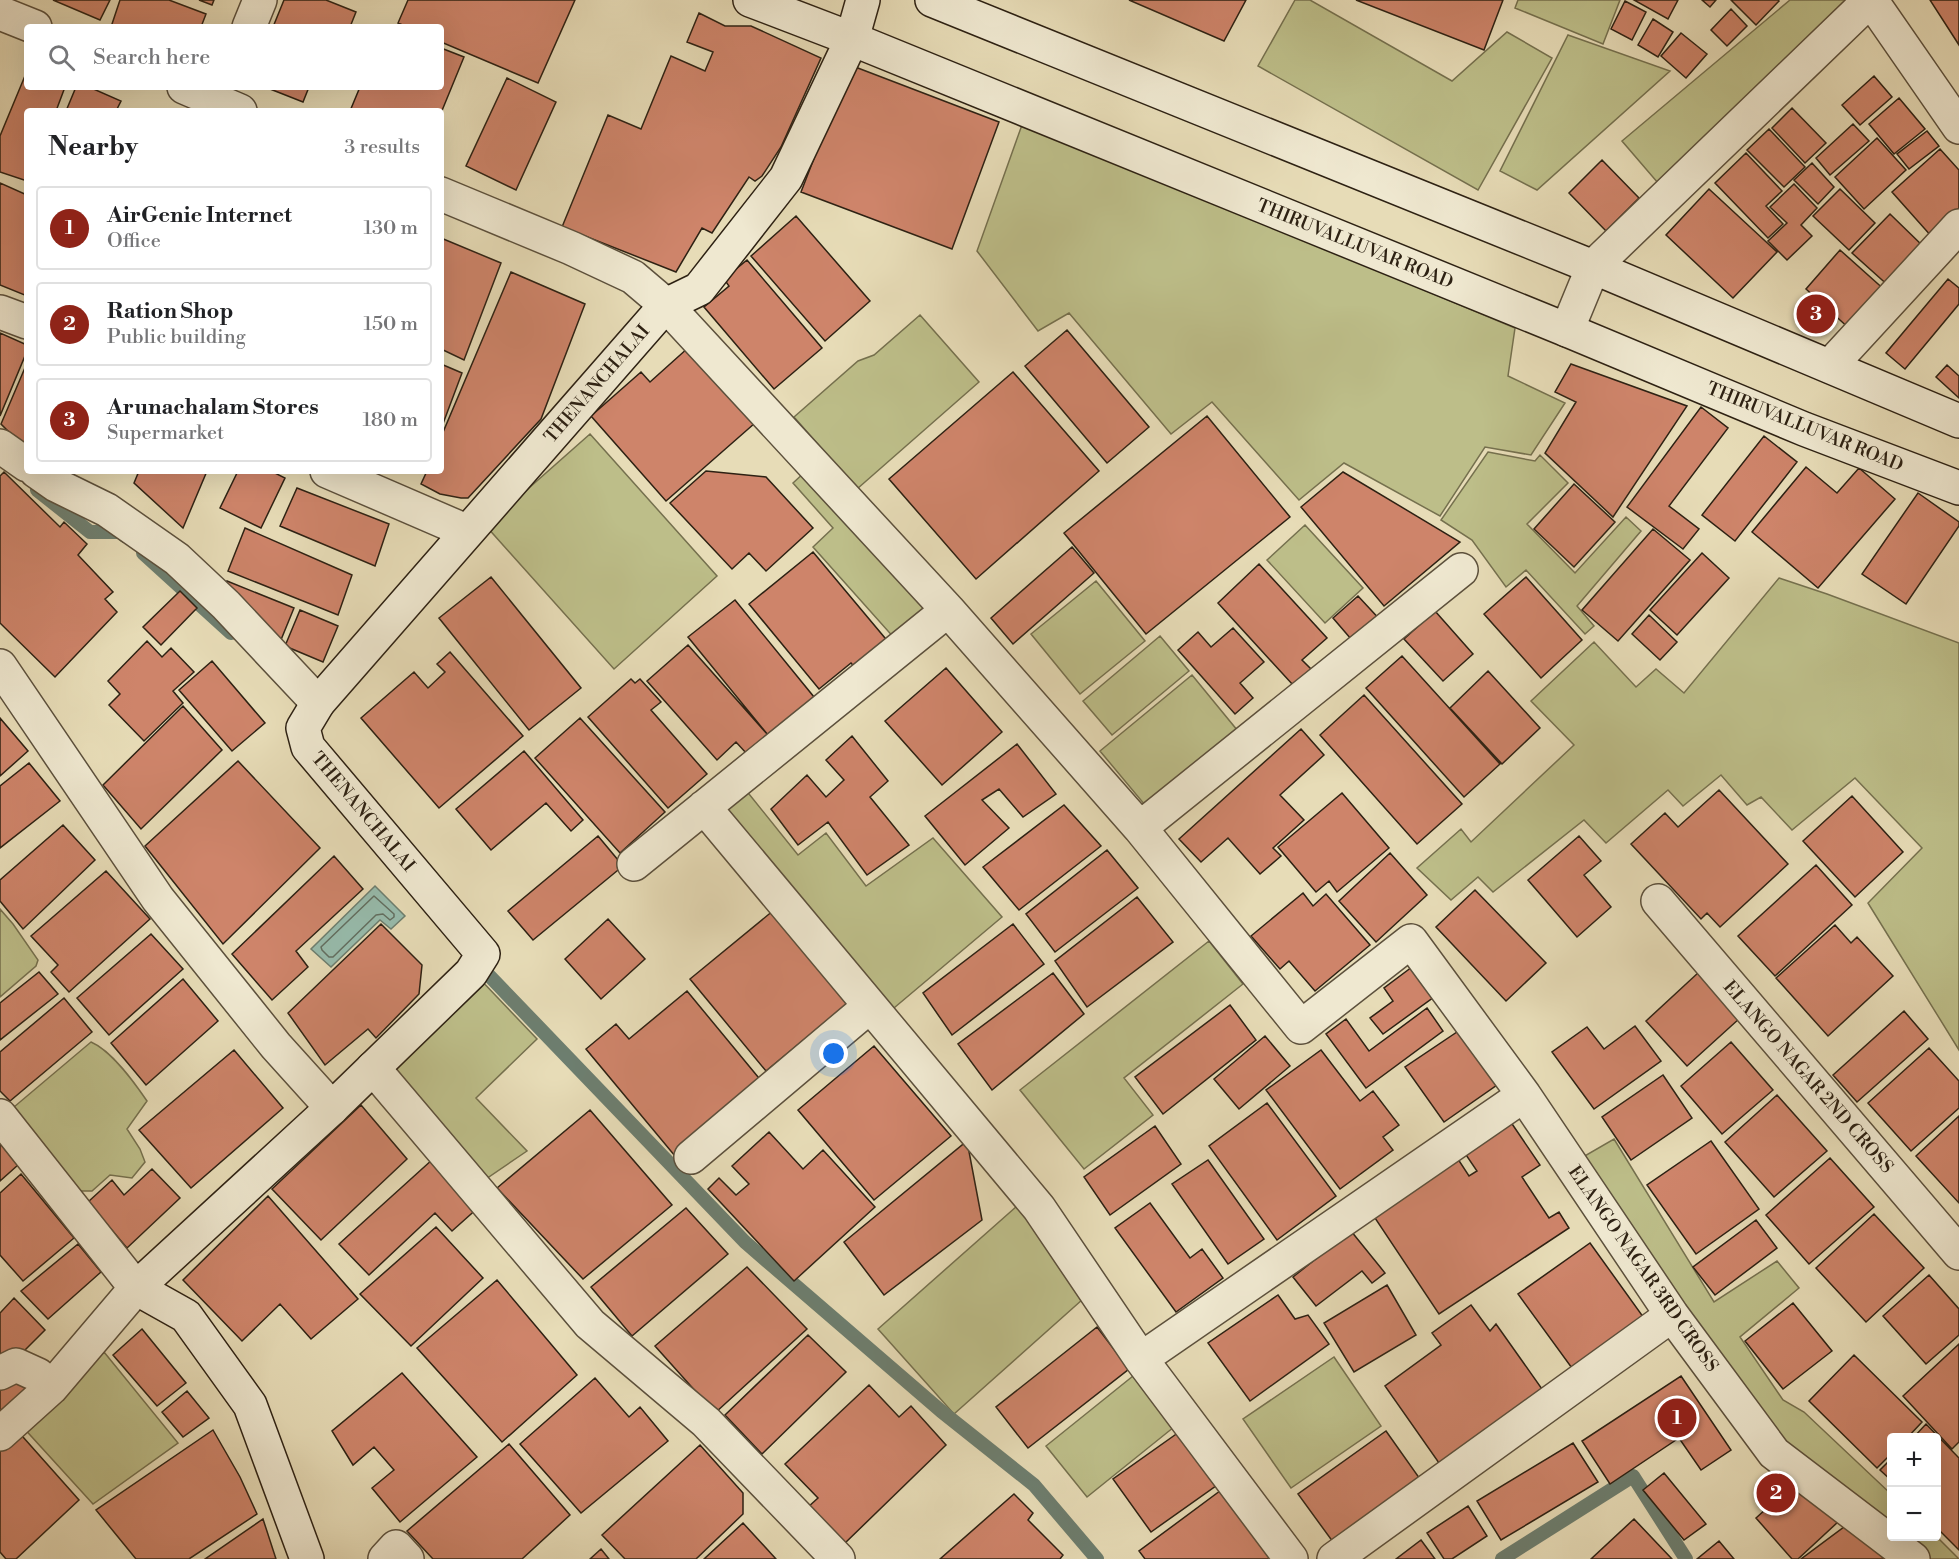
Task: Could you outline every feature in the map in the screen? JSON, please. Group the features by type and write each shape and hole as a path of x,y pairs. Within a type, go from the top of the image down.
{"street":[{"path":"250,24 260,0"},
{"name":"THIRUVALLUVAR ROAD","path":"750,0 852,39 1567,330 1804,429 1959,488"},
{"name":"THENANCHALAI","path":"0,1434 51,1388 136,1288 332,1108 471,973 483,954 308,747 303,728 318,703 466,531 666,305 699,289 786,178 852,39 863,0"},
{"path":"932,0 1593,267 1959,422"},
{"path":"1567,330 1593,267 1871,0 1959,127"},
{"path":"0,13 28,24"},
{"path":"192,90 224,102"},
{"path":"444,195 571,248 633,277 666,305 948,610 1140,828 1461,570"},
{"path":"1830,366 1959,226"},
{"path":"0,312 24,321"},
{"path":"0,446 24,463"},
{"path":"40,474 56,485 107,510 177,559 226,605 318,703"},
{"path":"334,474 466,531"},
{"path":"634,864 948,610"},
{"path":"0,666 158,899 276,1046 332,1108"},
{"path":"704,807 1039,1208 1141,1359 1291,1559"},
{"name":"ELANGO NAGAR 3RD CROSS","path":"1140,828 1301,1027 1411,941 1524,1095 1672,1315 1774,1453 1913,1559"},
{"name":"ELANGO NAGAR 2ND CROSS","path":"1658,901 1959,1253"},
{"path":"691,1157 870,1006"},
{"path":"373,1068 590,1324 706,1422 838,1559"},
{"path":"1141,1359 1524,1095"},
{"path":"0,1116 136,1288 186,1316 250,1405 307,1559"},
{"path":"1334,1559 1672,1315"},
{"path":"0,1373 16,1365 38,1375 51,1388"},
{"path":"385,1559 396,1547 407,1559"}],"green space":[{"path":"1295,0 1310,0 1452,81 1507,32 1552,58 1478,190 1258,66"},
{"path":"1518,0 1620,0 1603,44 1515,8"},
{"path":"1790,0 1862,0 1664,190 1622,141"},
{"path":"1568,35 1670,71 1537,190 1500,171"},
{"path":"1023,122 1515,328 1508,376 1565,403 1531,455 1485,447 1440,516 1344,463 1299,500 1212,402 1171,434 1069,313 1038,331 977,251"},
{"path":"920,315 979,382 857,489 794,417 858,361 874,355"},
{"path":"590,434 717,576 614,669 486,526"},
{"path":"1488,452 1535,461 1540,455 1568,483 1527,524 1575,573 1626,517 1641,531 1577,606 1594,626 1585,634 1526,570 1506,587 1472,540 1441,520"},
{"path":"806,471 930,609 896,640 813,547 833,528 793,483"},
{"path":"1305,525 1363,588 1325,623 1267,560"},
{"path":"1779,578 1959,643 1959,1050 1868,903 1922,848 1855,778 1792,830 1761,797 1747,805 1721,775 1683,806 1668,790 1606,843 1584,820 1493,892 1478,877 1451,900 1417,868 1461,829 1471,842 1574,745 1531,701 1594,642 1636,687 1656,669 1684,693"},
{"path":"1096,581 1145,641 1080,694 1031,634"},
{"path":"1160,636 1189,671 1112,735 1083,701"},
{"path":"1192,675 1242,736 1150,811 1100,751"},
{"path":"745,789 798,855 826,833 866,886 933,838 1002,917 888,1013 724,807"},
{"path":"0,909 38,960 36,966 0,997"},
{"path":"1209,941 1243,984 1124,1078 1153,1115 1084,1169 1020,1090"},
{"path":"477,976 537,1039 476,1098 527,1151 480,1183 388,1065"},
{"path":"91,1042 115,1060 147,1101 127,1129 140,1149 145,1162 132,1178 110,1175 92,1191 78,1191 14,1107"},
{"path":"1614,1139 1714,1302 1777,1261 1799,1288 1740,1337 1783,1400 1804,1412 1887,1490 1887,1532 1786,1456 1576,1161"},
{"path":"1017,1206 1092,1291 954,1414 878,1329"},
{"path":"104,1352 178,1443 93,1504 21,1425"},
{"path":"1334,1357 1381,1426 1291,1488 1243,1419"},
{"path":"1138,1372 1179,1423 1087,1497 1046,1446"},
{"path":"1897,1541 1941,1541 1959,1559 1922,1559"}],"water":[{"path":"375,886 405,916 391,929 380,920 331,967 311,949"}],"building":[{"path":"53,0 110,0 100,20"},
{"path":"120,0 169,0 206,14 202,24 112,24"},
{"path":"199,0 214,0 212,5"},
{"path":"284,0 326,0 356,12 351,24 274,24"},
{"path":"408,0 575,0 538,83 444,43 444,24 398,23"},
{"path":"1129,0 1246,0 1224,41"},
{"path":"1356,0 1503,0 1484,50"},
{"path":"1634,0 1678,0 1668,19"},
{"path":"1702,0 1716,0 1710,7"},
{"path":"1731,0 1778,0 1779,1 1756,25"},
{"path":"1930,0 1959,0 1959,45"},
{"path":"1625,1 1646,12 1632,40 1611,29"},
{"path":"1731,9 1747,26 1727,46 1711,30"},
{"path":"699,13 725,26 751,26 821,58 781,147 762,176 755,181 749,177 712,233 702,228 676,272 562,227 608,115 641,129 671,56 705,71 713,52 687,42"},
{"path":"1653,19 1673,32 1658,57 1638,45"},
{"path":"1681,33 1707,54 1686,78 1661,56"},
{"path":"444,49 464,57 443,108 351,108 359,90 444,90"},
{"path":"850,65 999,122 952,249 801,192"},
{"path":"1874,76 1892,97 1860,125 1842,105"},
{"path":"24,78 24,90 64,90 57,108 24,108 24,180 0,172 0,136"},
{"path":"507,78 556,102 516,190 466,166"},
{"path":"75,90 96,90 121,101 118,108 67,108"},
{"path":"273,90 308,90 303,102"},
{"path":"1899,98 1925,129 1894,154 1869,124"},
{"path":"1792,108 1826,143 1805,163 1772,128"},
{"path":"1853,124 1869,141 1830,175 1816,158"},
{"path":"1769,129 1805,167 1784,187 1747,150"},
{"path":"1927,131 1939,146 1909,169 1897,154"},
{"path":"1877,138 1906,170 1864,209 1835,177"},
{"path":"1940,149 1959,170 1959,212 1932,237 1892,192"},
{"path":"1746,153 1782,191 1766,206 1783,224 1768,238 1715,183"},
{"path":"1602,160 1639,198 1606,231 1569,193"},
{"path":"1812,163 1834,187 1818,204 1794,180"},
{"path":"0,183 24,194 24,295 0,285"},
{"path":"1794,184 1817,208 1801,225 1812,236 1787,260 1768,241 1787,223 1770,207"},
{"path":"1709,189 1777,252 1733,298 1666,235"},
{"path":"1840,189 1875,223 1849,250 1813,216"},
{"path":"1890,214 1927,250 1891,288 1852,253"},
{"path":"796,216 870,301 825,341 751,256"},
{"path":"444,239 501,263 464,360 444,350"},
{"path":"1840,250 1887,292 1852,331 1806,289"},
{"path":"747,260 822,348 774,389 704,307 729,286 724,279"},
{"path":"511,272 585,304 541,419 468,498 440,494 421,484 426,474 444,474 444,430"},
{"path":"1948,279 1959,288 1959,304 1905,369 1886,353"},
{"path":"1067,330 1149,427 1107,463 1025,366"},
{"path":"0,333 24,344 24,358 0,416"},
{"path":"689,347 755,423 666,501 591,416 641,372 650,382"},
{"path":"1571,364 1687,406 1613,517 1545,453 1576,402 1555,392"},
{"path":"444,365 462,373 444,421"},
{"path":"1947,365 1959,376 1959,398 1936,377"},
{"path":"24,370 24,447 1,424"},
{"path":"1013,372 1099,471 976,579 889,479"},
{"path":"1701,407 1728,428 1669,506 1699,529 1683,549 1627,507"},
{"path":"1207,416 1290,517 1146,634 1064,533"},
{"path":"1764,436 1797,462 1735,541 1702,515"},
{"path":"1806,467 1837,493 1859,468 1895,499 1818,588 1752,532"},
{"path":"706,471 766,477 813,528 766,571 749,553 732,569 670,503"},
{"path":"4,472 60,527 64,522 87,544 78,555 113,592 105,599 117,612 55,677 0,623 0,476"},
{"path":"1343,472 1460,542 1384,606 1301,507"},
{"path":"138,474 206,474 183,528 134,483"},
{"path":"237,474 277,474 285,478 261,528 220,508"},
{"path":"1574,484 1615,522 1574,567 1534,529"},
{"path":"297,488 389,524 375,566 280,526"},
{"path":"1918,493 1959,522 1959,526 1906,604 1862,574"},
{"path":"245,528 352,575 338,615 228,571"},
{"path":"1653,529 1690,560 1618,641 1582,610"},
{"path":"1072,547 1094,573 1013,644 991,618"},
{"path":"813,552 890,644 858,671 851,663 819,689 749,604"},
{"path":"1702,553 1729,578 1677,635 1650,610"},
{"path":"1259,564 1327,638 1302,660 1311,669 1293,685 1218,603"},
{"path":"491,577 581,688 529,730 439,618"},
{"path":"1526,577 1582,640 1541,678 1484,614"},
{"path":"227,581 294,608 276,652 221,589"},
{"path":"180,591 197,608 161,645 143,627"},
{"path":"1358,596 1383,623 1357,646 1333,618"},
{"path":"735,600 814,697 768,735 688,637"},
{"path":"300,610 338,626 323,662 285,646"},
{"path":"1435,611 1473,654 1443,681 1404,639"},
{"path":"1649,615 1677,642 1660,660 1632,634"},
{"path":"1233,628 1264,662 1240,683 1253,698 1235,714 1178,650 1198,632 1211,647"},
{"path":"147,641 162,657 171,648 194,672 173,691 183,703 144,741 109,705 120,694 108,681"},
{"path":"688,645 768,735 747,754 736,742 717,760 647,681"},
{"path":"450,652 523,736 439,808 361,718 414,672 428,688 445,672 437,664"},
{"path":"1402,656 1500,764 1464,797 1366,688"},
{"path":"212,661 265,723 232,751 179,690"},
{"path":"946,668 1002,732 942,785 885,721"},
{"path":"1488,671 1540,728 1502,764 1450,708"},
{"path":"631,679 635,683 640,679 661,702 651,710 707,774 668,808 588,717"},
{"path":"1364,695 1462,804 1417,844 1320,735"},
{"path":"183,706 222,750 141,829 103,785"},
{"path":"0,718 28,751 0,776"},
{"path":"580,718 665,812 620,853 535,758"},
{"path":"1301,729 1324,755 1280,795 1304,820 1273,848 1281,856 1260,874 1228,838 1201,862 1179,839"},
{"path":"852,736 888,781 870,797 909,845 867,875 828,822 798,845 771,809 807,775 826,797 844,780 826,760"},
{"path":"1017,744 1056,794 1023,817 999,789 982,800 1009,828 965,865 925,816"},
{"path":"524,751 583,820 571,831 546,803 491,850 456,809"},
{"path":"238,761 320,848 223,944 145,846"},
{"path":"29,763 60,801 0,848 0,786"},
{"path":"1719,790 1788,864 1720,927 1707,913 1701,919 1631,844 1665,813 1678,827"},
{"path":"1342,793 1389,848 1337,892 1329,881 1316,892 1278,847"},
{"path":"1852,796 1903,852 1855,897 1803,841"},
{"path":"1064,805 1101,846 1019,910 983,867"},
{"path":"63,825 95,860 23,929 0,901 0,880"},
{"path":"598,836 623,866 533,940 508,911"},
{"path":"1579,836 1601,861 1584,875 1611,907 1577,937 1528,880"},
{"path":"1107,850 1138,888 1055,952 1026,914"},
{"path":"1390,853 1427,895 1376,942 1339,901"},
{"path":"334,856 363,889 296,951 308,967 272,1000 232,954"},
{"path":"1816,865 1852,905 1775,976 1738,936"},
{"path":"106,871 150,919 69,992 51,972 58,965 31,936"},
{"path":"1475,890 1546,963 1506,1001 1436,927"},
{"path":"1303,893 1313,906 1326,894 1370,945 1315,991 1289,961 1280,969 1251,936"},
{"path":"1137,897 1173,942 1087,1007 1055,961"},
{"path":"774,910 850,1002 766,1071 690,979"},
{"path":"608,919 645,959 601,999 565,959"},
{"path":"381,924 422,965 419,994 376,1038 368,1029 325,1065 288,1013"},
{"path":"1013,924 1044,964 952,1035 923,993"},
{"path":"1835,925 1851,943 1857,937 1893,976 1828,1036 1776,978"},
{"path":"151,934 183,969 109,1035 77,998"},
{"path":"1412,967 1434,997 1383,1034 1370,1018 1393,1001 1384,988"},
{"path":"39,972 58,994 0,1040 0,1003"},
{"path":"1699,972 1740,1018 1687,1066 1646,1021"},
{"path":"1053,973 1084,1014 992,1090 958,1044"},
{"path":"183,979 218,1021 146,1085 111,1043"},
{"path":"687,991 763,1083 675,1156 586,1049 616,1024 629,1039"},
{"path":"64,998 92,1032 10,1101 0,1091 0,1052"},
{"path":"1230,1005 1256,1040 1163,1114 1135,1077"},
{"path":"1427,1008 1443,1031 1366,1088 1326,1034 1346,1019 1369,1051"},
{"path":"1904,1011 1928,1039 1857,1102 1833,1075"},
{"path":"1635,1026 1661,1061 1594,1109 1552,1052 1587,1027 1604,1049"},
{"path":"1460,1030 1497,1085 1444,1122 1405,1067"},
{"path":"1265,1036 1290,1066 1239,1109 1214,1079"},
{"path":"1731,1042 1773,1090 1722,1134 1681,1086"},
{"path":"874,1046 951,1136 874,1200 798,1110"},
{"path":"1929,1048 1959,1081 1959,1108 1911,1151 1868,1103"},
{"path":"234,1050 283,1108 191,1188 139,1130"},
{"path":"1321,1050 1360,1101 1373,1091 1399,1125 1383,1137 1393,1150 1340,1189 1266,1090"},
{"path":"1663,1075 1692,1118 1631,1160 1602,1117"},
{"path":"1777,1095 1827,1151 1774,1197 1725,1142"},
{"path":"1267,1103 1336,1196 1277,1240 1209,1146"},
{"path":"361,1105 407,1159 321,1240 272,1189"},
{"path":"590,1110 672,1205 583,1279 497,1188"},
{"path":"1506,1115 1540,1165 1522,1177 1549,1218 1559,1212 1569,1228 1439,1314 1371,1212 1456,1156 1469,1176 1477,1171 1460,1146"},
{"path":"1959,1116 1959,1203 1916,1156"},
{"path":"1155,1126 1181,1164 1110,1215 1084,1177"},
{"path":"769,1132 803,1169 823,1150 875,1207 794,1281 708,1189 719,1178 736,1195 749,1184 732,1166"},
{"path":"967,1141 982,1220 884,1295 844,1242"},
{"path":"1711,1141 1759,1209 1696,1254 1647,1185"},
{"path":"0,1143 18,1165 0,1181"},
{"path":"1830,1158 1874,1207 1809,1264 1766,1215"},
{"path":"433,1159 480,1206 452,1231 435,1213 369,1275 339,1244"},
{"path":"1208,1160 1264,1239 1228,1264 1172,1184"},
{"path":"152,1169 180,1198 127,1248 88,1202 112,1180 124,1195"},
{"path":"21,1174 74,1238 23,1281 0,1255 0,1193"},
{"path":"268,1196 358,1299 311,1339 280,1304 242,1341 183,1280"},
{"path":"1150,1203 1190,1258 1202,1249 1223,1278 1176,1312 1115,1228"},
{"path":"686,1208 728,1254 632,1336 591,1287"},
{"path":"1874,1214 1924,1268 1866,1322 1816,1268"},
{"path":"1756,1220 1777,1248 1715,1295 1693,1267"},
{"path":"436,1227 483,1278 411,1346 360,1294"},
{"path":"1351,1231 1385,1273 1372,1283 1362,1271 1316,1306 1293,1277"},
{"path":"1590,1243 1649,1325 1577,1375 1518,1294"},
{"path":"78,1244 101,1272 48,1319 21,1291"},
{"path":"747,1267 807,1329 715,1413 655,1346"},
{"path":"1929,1275 1959,1309 1959,1335 1926,1364 1883,1316"},
{"path":"497,1280 577,1375 502,1442 417,1348"},
{"path":"1387,1285 1416,1335 1354,1372 1324,1323"},
{"path":"1278,1295 1295,1319 1308,1315 1329,1344 1250,1401 1208,1343"},
{"path":"14,1298 45,1330 9,1366 0,1357 0,1313"},
{"path":"1793,1303 1832,1351 1783,1389 1745,1341"},
{"path":"1471,1305 1490,1331 1496,1324 1542,1389 1439,1463 1385,1386 1441,1345 1432,1333"},
{"path":"1097,1327 1129,1369 1028,1448 996,1407"},
{"path":"142,1329 186,1383 157,1406 113,1355"},
{"path":"808,1335 846,1372 762,1454 725,1415"},
{"path":"1959,1344 1959,1442 1952,1449 1941,1437 1941,1433 1937,1433 1903,1396"},
{"path":"1854,1355 1922,1422 1912,1433 1887,1433 1887,1458 1877,1468 1809,1401"},
{"path":"14,1370 34,1391 0,1421 0,1382"},
{"path":"402,1373 477,1457 400,1522 372,1488 394,1470 374,1447 353,1465 332,1431"},
{"path":"1681,1376 1731,1450 1701,1470 1679,1438 1610,1484 1582,1441"},
{"path":"595,1378 629,1417 640,1407 668,1441 581,1513 520,1444"},
{"path":"869,1385 899,1417 911,1406 946,1445 843,1545 807,1508 818,1498 785,1464"},
{"path":"187,1391 209,1418 183,1437 162,1412"},
{"path":"1926,1424 1935,1433 1918,1433"},
{"path":"15,1428 79,1500 16,1559 6,1559 0,1552 0,1441"},
{"path":"213,1430 240,1477 257,1514 189,1559 136,1559 96,1510"},
{"path":"1182,1430 1220,1483 1151,1532 1113,1479"},
{"path":"1386,1431 1420,1479 1333,1542 1298,1494"},
{"path":"1941,1439 1959,1458 1959,1550 1941,1532"},
{"path":"1573,1443 1598,1482 1501,1540 1477,1501"},
{"path":"509,1444 570,1515 522,1559 433,1559 407,1531"},
{"path":"700,1445 743,1493 743,1514 696,1559 625,1559 602,1535"},
{"path":"1887,1463 1887,1476 1880,1470"},
{"path":"1664,1473 1706,1524 1684,1540 1643,1490"},
{"path":"1800,1478 1839,1521 1798,1559 1792,1559 1756,1518"},
{"path":"1228,1485 1284,1559 1145,1559 1139,1551"},
{"path":"1014,1494 1033,1513 1028,1520 1063,1555 1060,1559 940,1559"},
{"path":"1468,1506 1487,1536 1452,1559 1444,1559 1427,1533"},
{"path":"263,1519 276,1559 205,1559"},
{"path":"1634,1519 1672,1559 1591,1559"},
{"path":"1852,1521 1884,1559 1801,1559"},
{"path":"743,1523 776,1559 704,1559"},
{"path":"1421,1540 1435,1559 1396,1559"},
{"path":"1719,1541 1734,1559 1697,1559"},
{"path":"601,1549 609,1559 590,1559"}],"waterway":[{"path":"37,490 90,532 120,532 125,536"},
{"path":"143,553 231,633"},
{"path":"478,964 745,1242 941,1411 1034,1485 1097,1559"},
{"path":"1502,1559 1633,1476 1686,1559"}],"place":[{"name":"Arunachalam Stores","path":"1816,314"},
{"name":"AirGenie Internet","path":"1677,1418"},
{"name":"Ration Shop","path":"1776,1493"}]}
